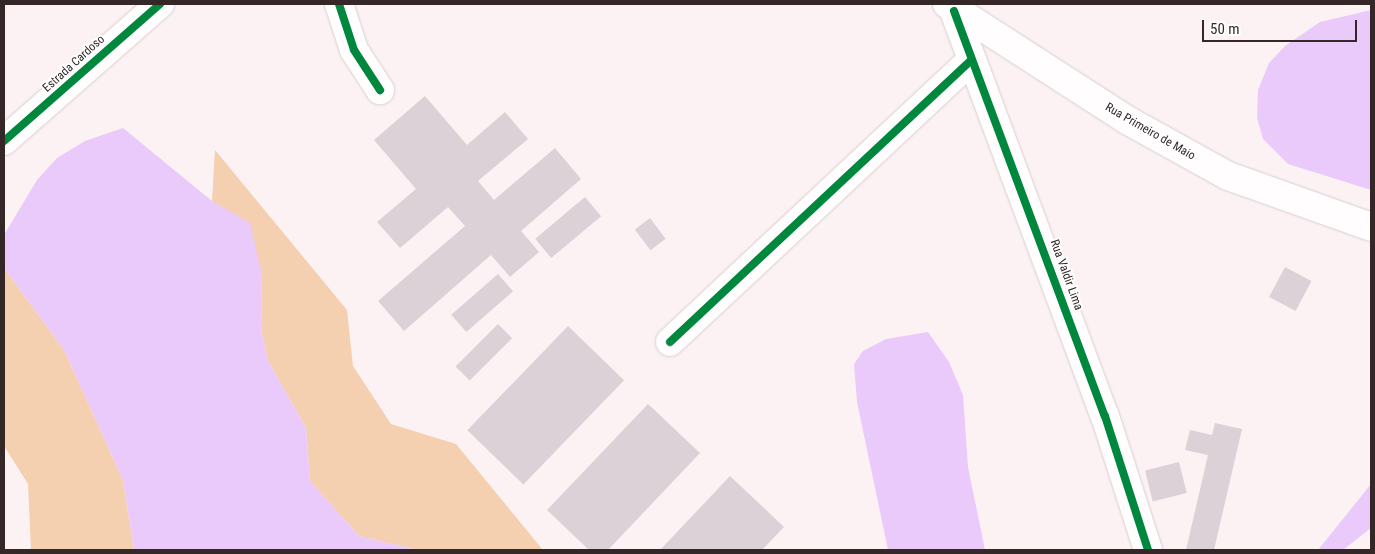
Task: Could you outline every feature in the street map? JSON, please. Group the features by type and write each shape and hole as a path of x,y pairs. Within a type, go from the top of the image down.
{"street":[{"name":"Estrada Cardoso","path":"4,142 160,4"},
{"path":"339,4 354,50 380,90"},
{"name":"Rua Valdir Lima","path":"951,7 1102,407 1148,550"},
{"name":"Rua Primeiro de Maio","path":"951,7 1127,120 1228,176 1371,227"},
{"path":"670,342 971,60"}],"shaded area":[{"path":"1371,10 1371,190 1288,164 1263,139 1257,118 1258,90 1269,63 1285,46 1320,22"},
{"path":"123,128 212,201 250,223 262,275 261,329 268,361 306,428 310,481 359,536 418,550 134,550 123,480 64,350 4,268 4,235 37,180 57,158 85,141"},
{"path":"215,150 347,310 353,366 391,424 456,444 543,550 418,550 359,536 310,481 306,428 268,361 261,329 262,275 212,201"},
{"path":"4,268 64,350 123,480 134,550 31,550 28,484 4,446"},
{"path":"928,332 949,362 963,395 968,467 985,550 888,550 857,402 854,364 863,351 886,339"},
{"path":"1371,484 1371,528 1343,550 1318,550"}],"building":[{"path":"425,96 467,145 505,112 528,139 478,181 494,200 555,148 581,179 521,231 539,252 510,277 491,255 404,331 378,301 465,226 448,207 400,248 377,222 416,189 374,140"},
{"path":"585,197 601,216 551,258 535,239"},
{"path":"650,218 666,239 650,250 635,229"},
{"path":"1285,267 1311,281 1296,311 1269,297"},
{"path":"498,274 513,291 466,332 451,315"},
{"path":"498,324 512,338 470,381 456,366"},
{"path":"568,326 624,380 523,484 467,430"},
{"path":"648,404 700,453 608,550 589,550 547,510"},
{"path":"1215,423 1242,429 1214,550 1186,550 1208,455 1185,450 1190,430 1212,435"},
{"path":"1179,462 1187,493 1153,502 1145,470"},
{"path":"730,476 784,527 762,550 660,550"}],"cycle path":[{"path":"4,141 160,4"},
{"path":"339,4 354,50 380,90"},
{"path":"954,11 1105,416 1148,550"},
{"path":"670,342 971,60"}]}
